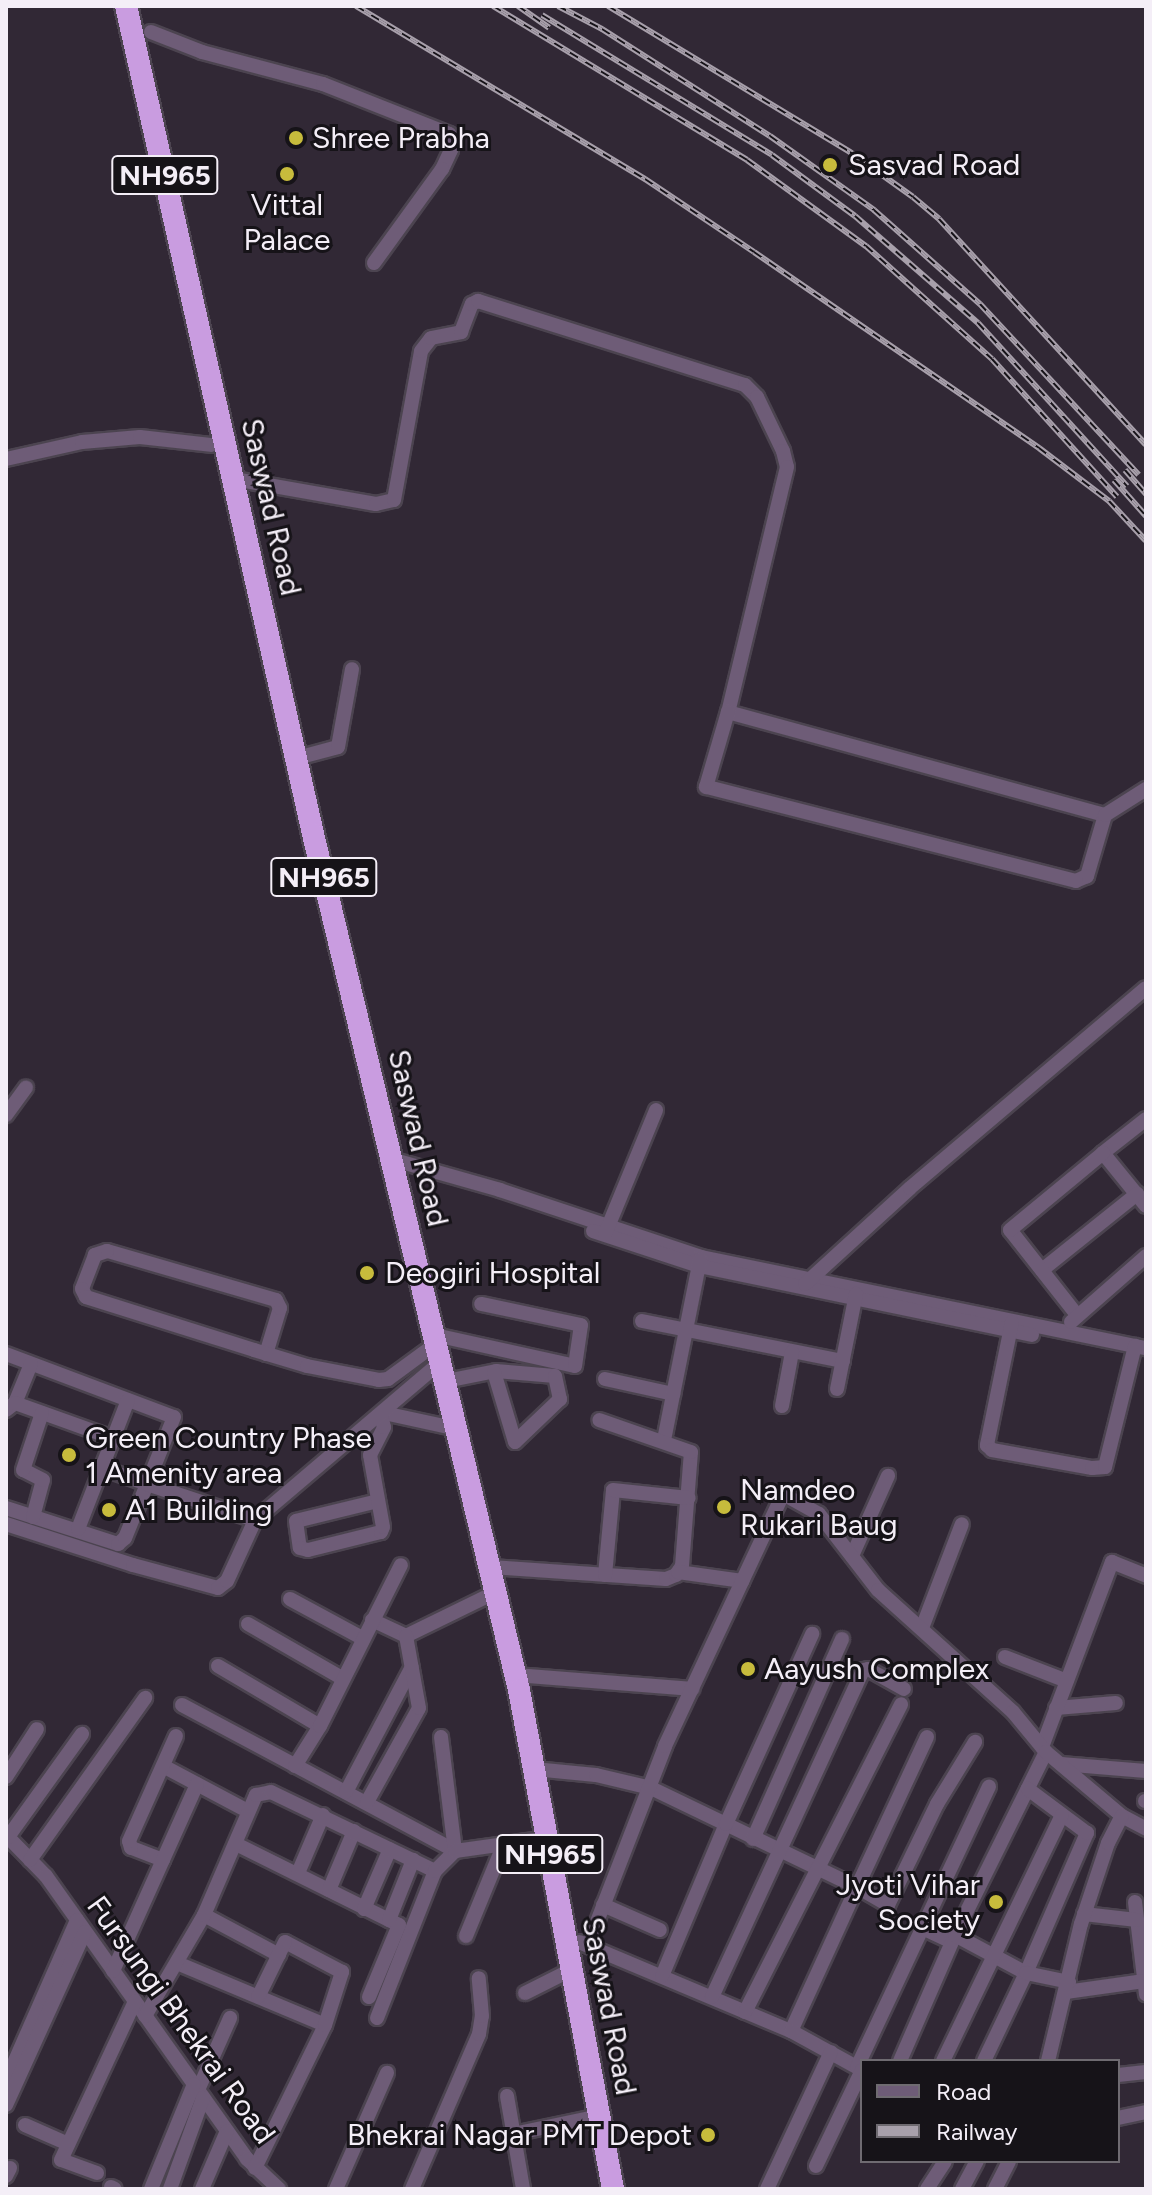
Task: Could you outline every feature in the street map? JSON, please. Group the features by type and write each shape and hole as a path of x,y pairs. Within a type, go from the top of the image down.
{"highway":[{"name":"Saswad Road","path":"126,6 297,758 516,1675 613,2189"}],"street":[{"path":"151,32 202,52 323,84 449,134 451,150 442,169 374,263"},
{"path":"234,479 376,504 394,500 421,351 431,338 461,332 472,304 478,301 745,385 757,397 783,451 787,467 728,712 706,787 1081,881 1087,876 1105,815 1146,789"},
{"path":"6,459 82,442 140,437 211,445"},
{"path":"297,758 338,747 352,669"},
{"path":"728,712 1105,815"},
{"path":"806,1283 910,1188 1146,988"},
{"path":"6,1115 26,1087"},
{"path":"607,1230 656,1110"},
{"path":"1077,1315 1010,1230 1146,1119"},
{"path":"1042,1270 1142,1200 1103,1153"},
{"path":"395,1164 700,1261 1140,1351 1105,1467 1066,1464 992,1450 987,1445 1011,1326"},
{"path":"266,1354 280,1308 276,1300 107,1251 95,1255 82,1289 86,1297 266,1354 379,1380 388,1379 440,1355 575,1366 581,1325 481,1304"},
{"path":"1060,1335 1077,1315 1146,1256"},
{"path":"664,1440 700,1261"},
{"path":"837,1389 856,1294"},
{"path":"642,1321 843,1361"},
{"path":"782,1406 792,1352"},
{"path":"6,1354 174,1417 121,1543 6,1508"},
{"path":"440,1355 494,1372 556,1378 560,1399 515,1442 494,1372"},
{"path":"6,1524 133,1565 218,1588 227,1581 255,1520 382,1414 440,1355"},
{"path":"31,1364 10,1406 42,1413 113,1438"},
{"path":"605,1379 673,1394"},
{"path":"78,1529 128,1400"},
{"path":"33,1517 43,1480 23,1470 42,1413"},
{"path":"382,1414 458,1429"},
{"path":"378,1501 296,1521 300,1548 308,1550 379,1534 383,1527 370,1455 384,1427 382,1414"},
{"path":"491,1567 666,1579 678,1572 682,1566 691,1452 599,1420"},
{"path":"102,1468 255,1520"},
{"path":"852,1556 888,1476"},
{"path":"605,1575 613,1490 689,1498"},
{"path":"588,1945 692,1689 783,1494 819,1514 878,1590 1013,1712 1044,1750 1122,1816 1146,1829"},
{"path":"922,1628 962,1524"},
{"path":"901,2059 953,1939 1028,1789 1112,1562 1146,1576"},
{"path":"295,1766 320,1726 401,1565"},
{"path":"678,1572 742,1581"},
{"path":"406,1636 496,1592"},
{"path":"290,1599 362,1638"},
{"path":"372,1620 406,1636"},
{"path":"248,1624 342,1678"},
{"path":"662,1976 726,1824 812,1634"},
{"path":"367,1802 417,1715 406,1636"},
{"path":"753,1839 842,1639"},
{"path":"1005,1657 1067,1681"},
{"path":"218,1666 320,1726"},
{"path":"346,1792 412,1667"},
{"path":"712,1997 782,1852 863,1670 868,1669 902,1696 819,1869 745,2012"},
{"path":"516,1675 692,1689"},
{"path":"30,1860 145,1698"},
{"path":"1056,1708 1116,1703"},
{"path":"182,1705 455,1851"},
{"path":"6,1777 37,1729"},
{"path":"7,1836 82,1734"},
{"path":"163,1860 131,1848 129,1841 176,1736"},
{"path":"441,1737 455,1851"},
{"path":"791,2031 927,1737"},
{"path":"534,1769 596,1775 651,1788 857,1887 888,1905 937,1804 975,1742"},
{"path":"1060,1764 1146,1771"},
{"path":"163,1766 242,1808"},
{"path":"113,1971 197,1784"},
{"path":"864,2059 989,1787"},
{"path":"985,2059 1087,1833 1028,1789"},
{"path":"145,2016 204,1915 256,1795 262,1791 323,1815 435,1871"},
{"path":"298,1873 323,1815"},
{"path":"944,2059 1062,1815"},
{"path":"1049,2059 1084,1914 1108,1843 1122,1816"},
{"path":"329,1890 354,1831"},
{"name":"Fursungi Bhekrai Road","path":"7,1836 46,1876 227,2131 272,2186"},
{"path":"377,2018 435,1871 455,1851 547,1838"},
{"path":"236,1844 399,1925 369,1997"},
{"path":"466,1936 504,1844"},
{"path":"364,1909 390,1849"},
{"path":"389,1920 413,1860"},
{"path":"922,1928 1026,1973 1068,1987 1145,1983 1135,1902"},
{"path":"603,1905 660,1930"},
{"path":"1084,1914 1137,1920"},
{"path":"204,1915 279,1955"},
{"path":"6,2081 81,1926"},
{"path":"6,2105 81,1926"},
{"path":"564,1934 791,2031 860,2069 816,2166"},
{"path":"255,2168 325,2025 342,1972 285,1942 258,1997"},
{"path":"177,1963 325,2025"},
{"path":"525,1993 571,1970"},
{"path":"412,2189 479,2034 482,2016 479,1978"},
{"path":"97,2173 61,2160 135,2001"},
{"path":"151,2189 230,2018"},
{"path":"767,2189 831,2052"},
{"path":"1120,2075 1146,2072"},
{"path":"336,2189 387,2073"},
{"path":"170,2189 198,2091"},
{"path":"507,2096 523,2189"},
{"path":"1120,2118 1146,2112"},
{"path":"513,2134 599,2116"},
{"path":"25,2125 68,2144"},
{"path":"202,2189 227,2131"},
{"path":"927,2189 944,2163"},
{"path":"962,2189 976,2163"},
{"path":"995,2189 1008,2163"}],"railway":[{"path":"356,6 645,179 754,252 1039,448 1109,501 1146,541"},
{"path":"493,6 747,160 866,246 992,359 1117,497"},
{"path":"518,6 549,28"},
{"path":"558,6 602,29 770,136 874,210 980,304 1139,475"},
{"path":"608,6 850,152 913,197 939,219 1146,445"},
{"path":"542,15 772,155 855,216 978,323 1127,486"},
{"path":"1125,470 1146,494"},
{"path":"1114,480 1146,516"}],"place":[{"name":"Shree Prabha","path":"296,138"},
{"name":"Sasvad Road","path":"830,165"},
{"name":"Vittal Palace","path":"287,174"},
{"name":"Deogiri Hospital","path":"367,1273"},
{"name":"Green Country Phase 1 Amenity area","path":"69,1455"},
{"name":"Namdeo Rukari Baug","path":"724,1507"},
{"name":"A1 Building","path":"109,1510"},
{"name":"Aayush Complex","path":"748,1669"},
{"name":"Jyoti Vihar Society","path":"996,1902"},
{"name":"Bhekrai Nagar PMT Depot","path":"708,2135"}]}
